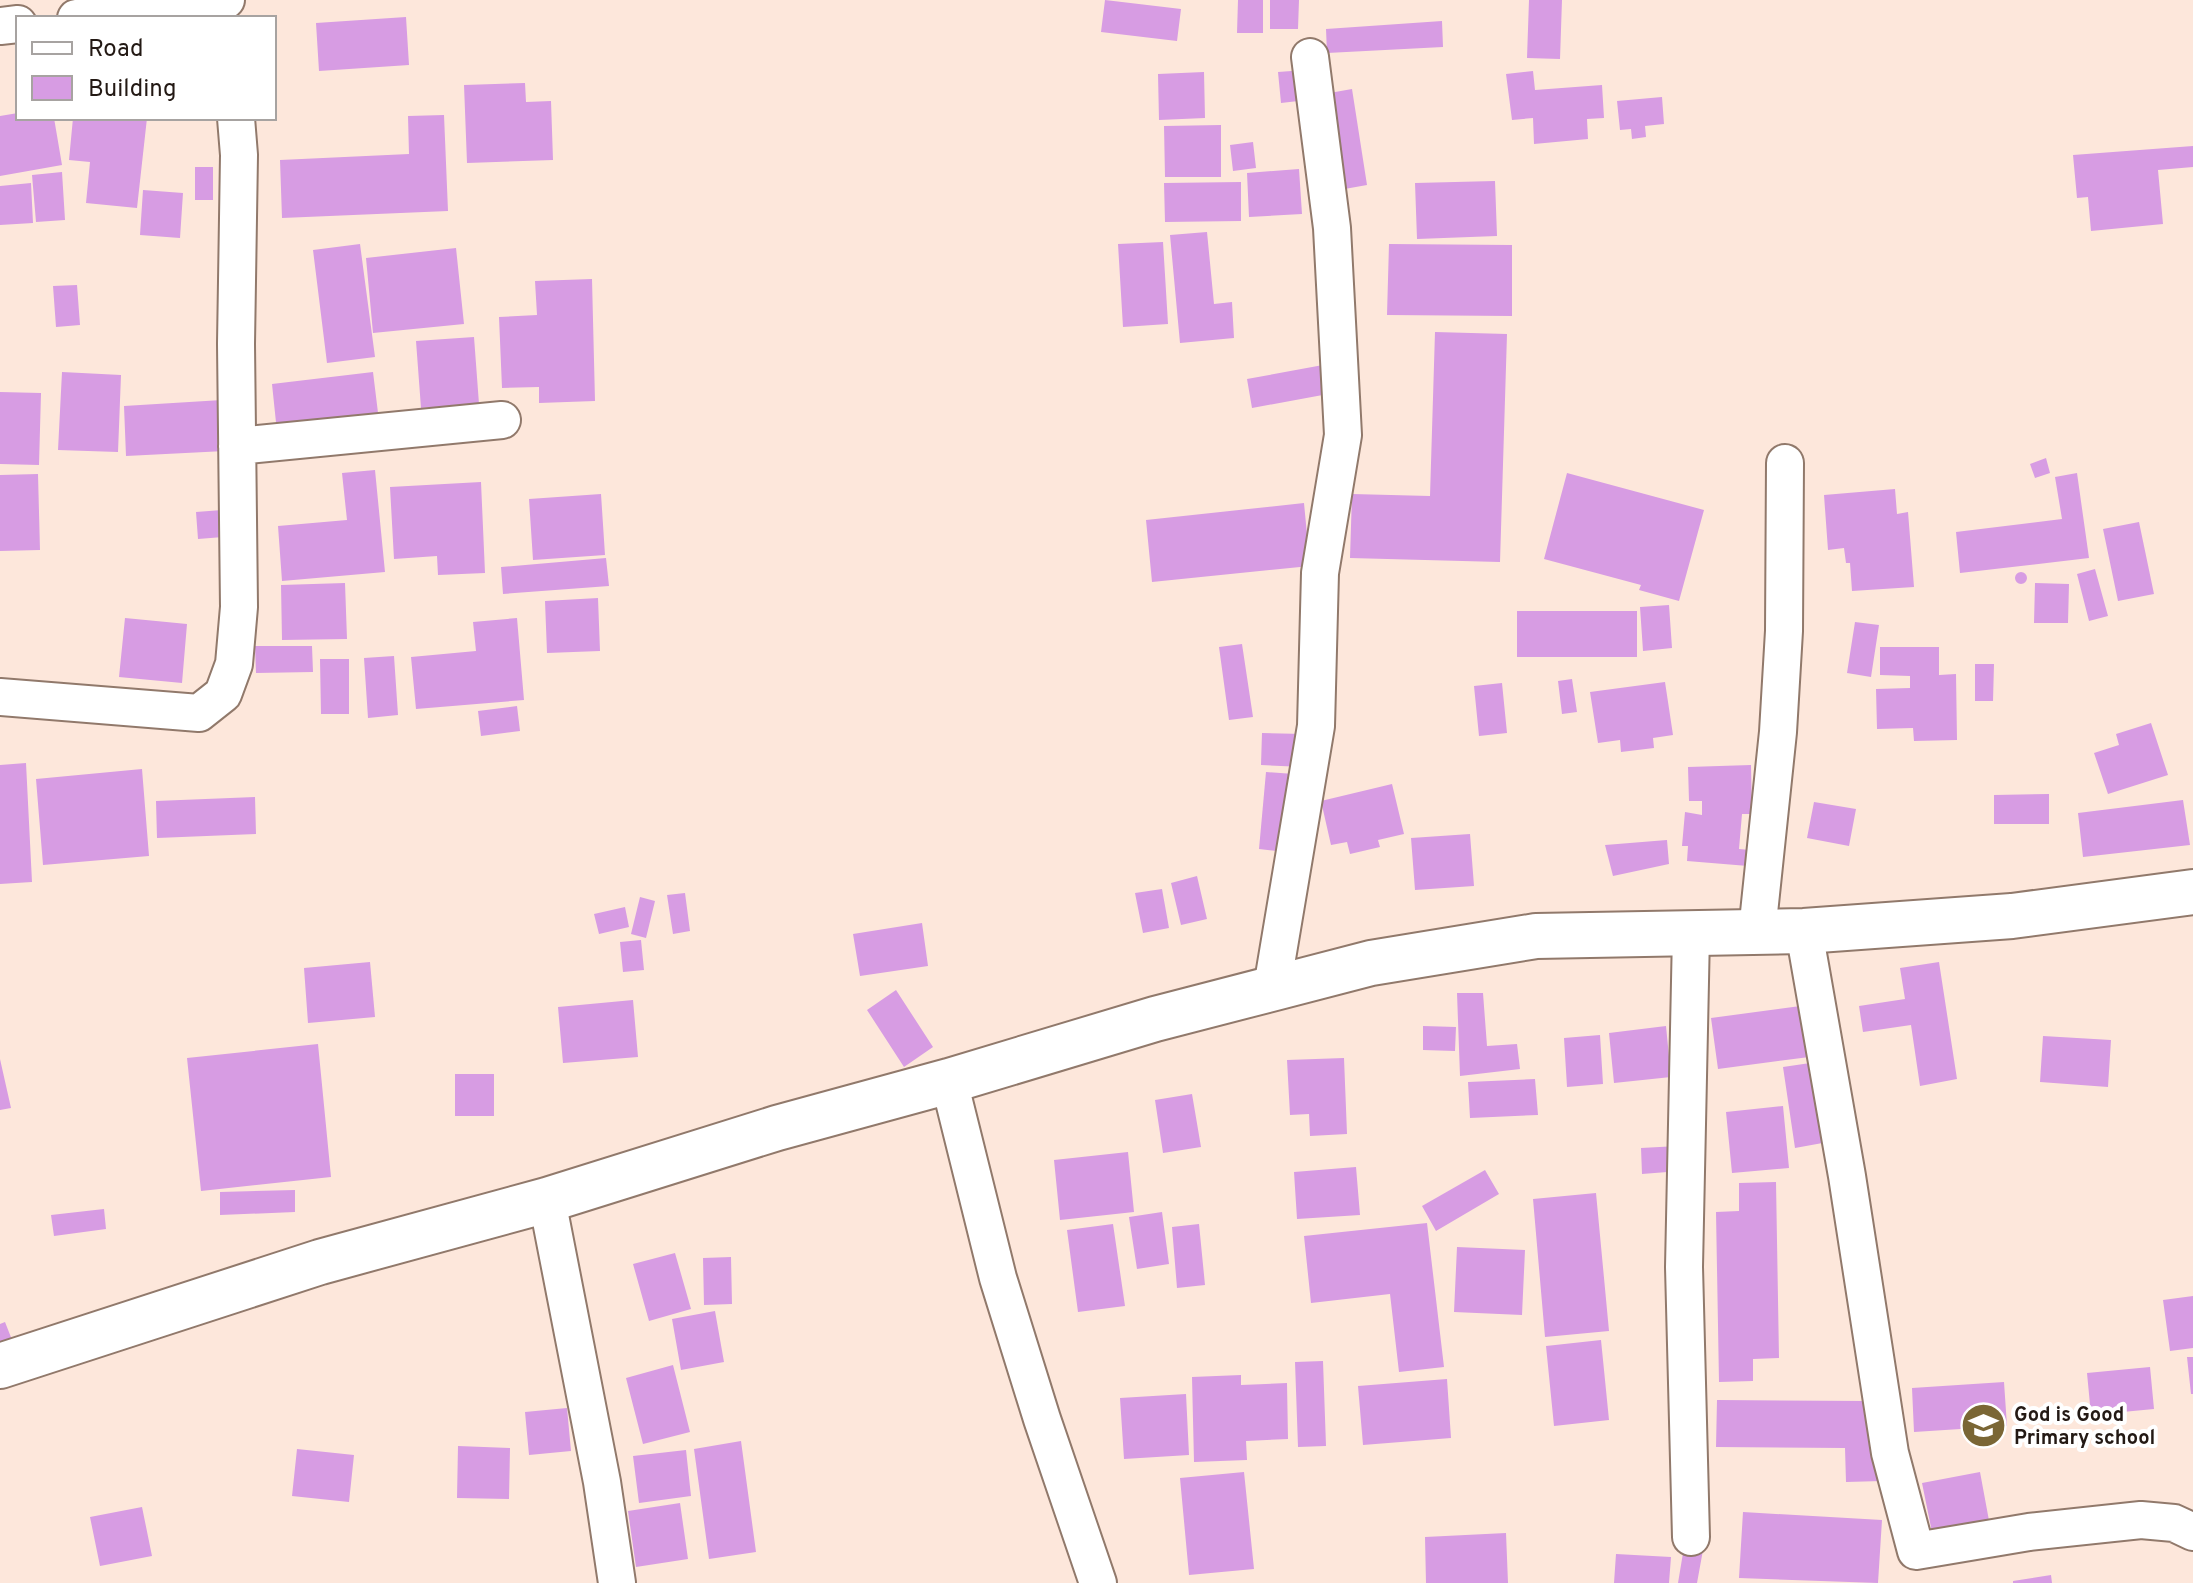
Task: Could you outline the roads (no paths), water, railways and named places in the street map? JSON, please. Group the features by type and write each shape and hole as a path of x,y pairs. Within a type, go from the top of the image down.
{"street":[{"path":"92,16 224,0"},
{"path":"1272,988 1316,726 1320,573 1343,435 1332,228 1310,57"},
{"path":"0,697 199,713 223,694 234,664 239,607 239,155 236,120"},
{"path":"237,446 502,420"},
{"path":"1757,932 1778,732 1784,631 1785,463"},
{"path":"0,1366 320,1262 547,1200 777,1128 949,1081 1155,1019 1371,963 1536,936 1804,931 2012,916 2193,892"},
{"path":"1804,931 1847,1176 1890,1453 1916,1551 2029,1532 2141,1520 2174,1523 2193,1532"},
{"path":"1691,934 1684,1267 1691,1537"},
{"path":"949,1081 998,1278 1098,1583"},
{"path":"547,1200 602,1482 617,1583"}],"place":[{"name":"God is Good Primary school","path":"1983,1426"}]}
